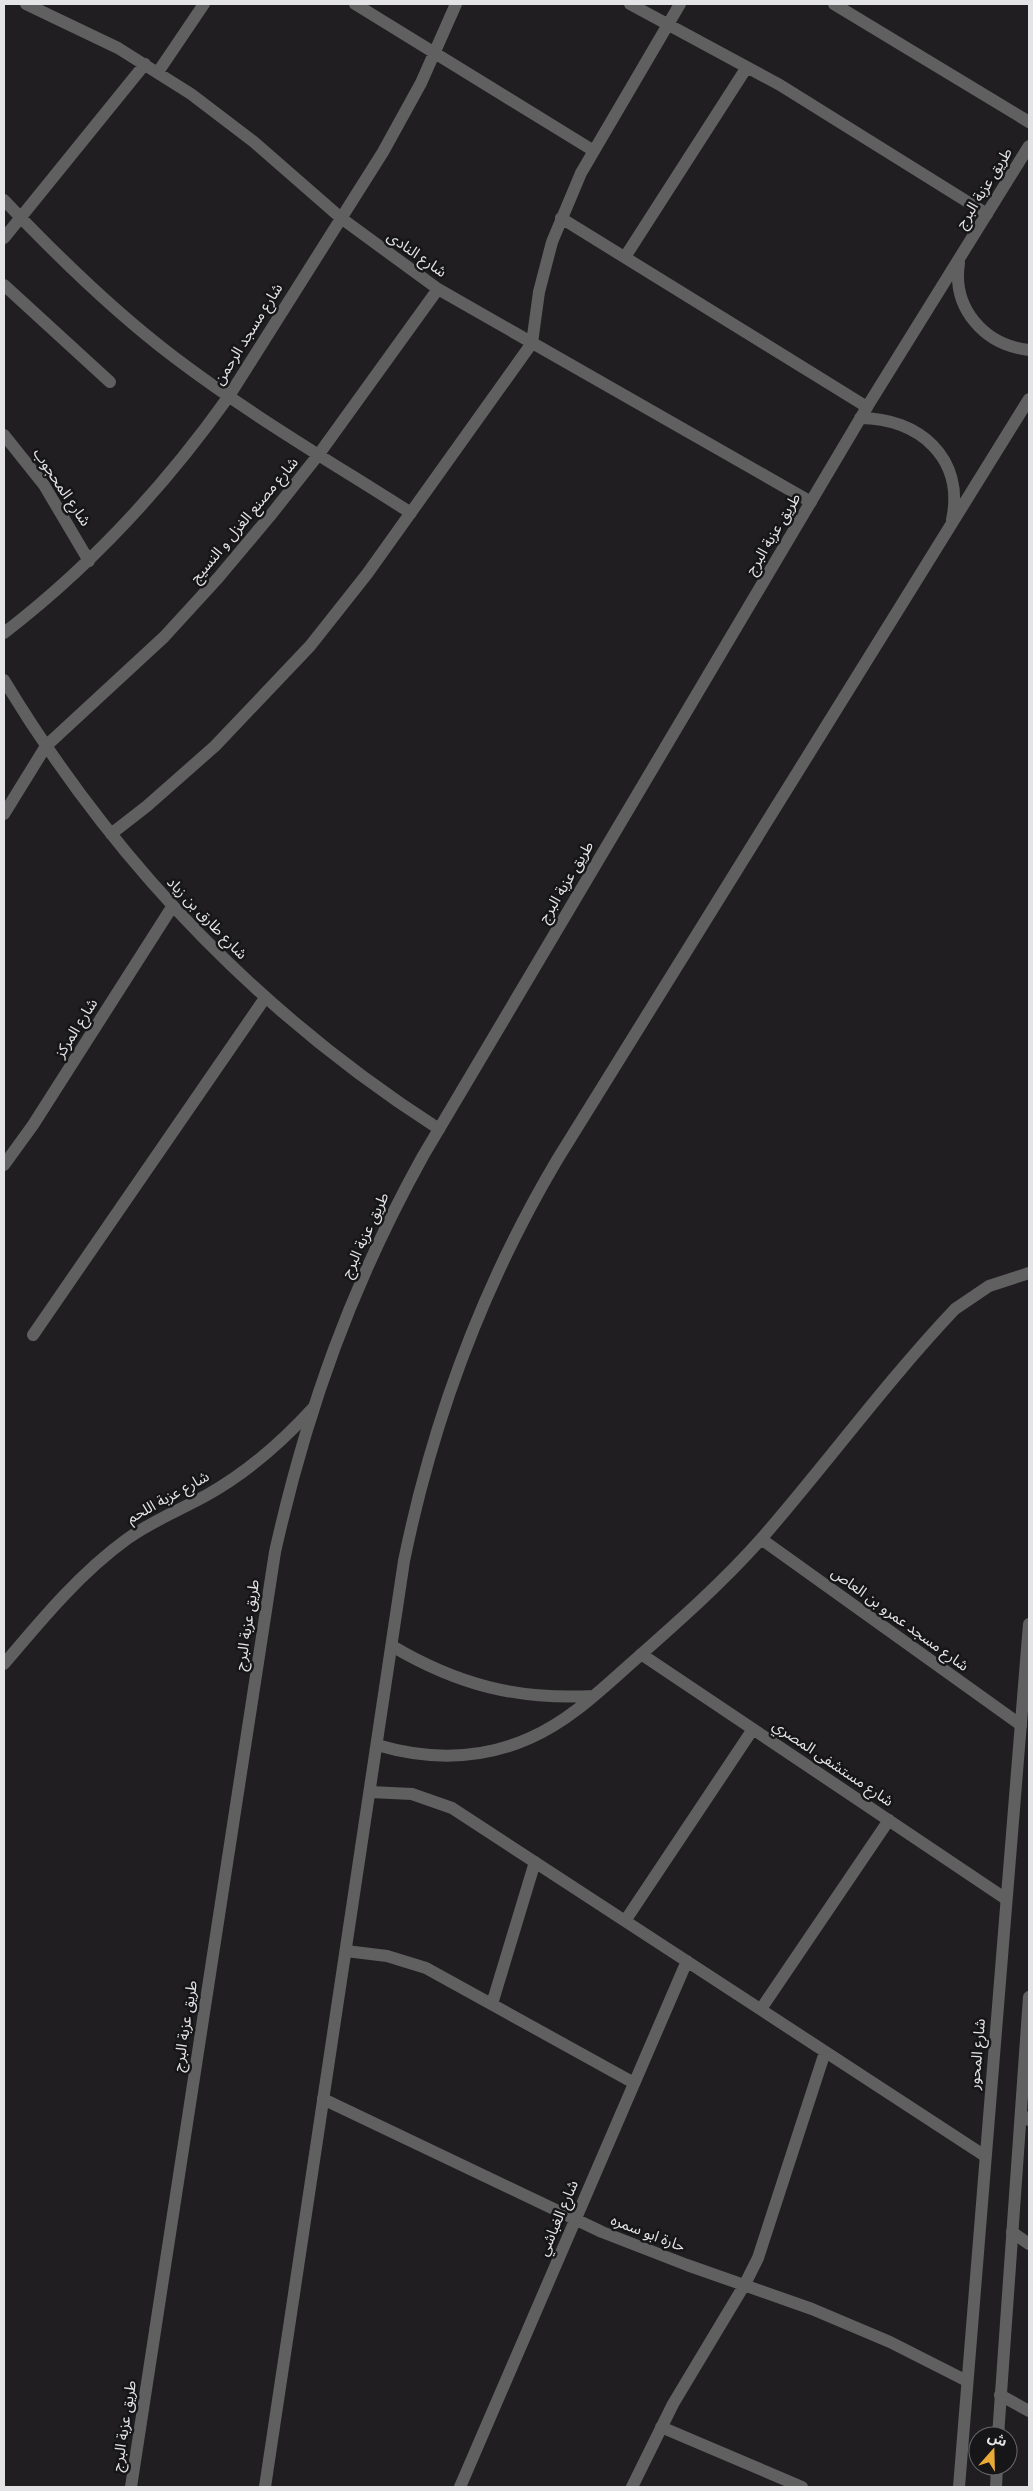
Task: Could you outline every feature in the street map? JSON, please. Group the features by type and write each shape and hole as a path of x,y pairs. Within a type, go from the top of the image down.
{"street":[{"name":"شارع النادى","path":"26,4 90,34 158,72 254,142 341,218 438,289 811,502"},
{"path":"158,72 204,4"},
{"path":"355,4 594,151"},
{"name":"شارع مسجد الرحمن","path":"4,633 89,560 179,462 229,396 393,135 456,4"},
{"path":"630,4 747,67 843,123 987,214"},
{"path":"111,834 147,806 216,746 280,680 340,611 532,344 539,292 561,218 594,151 680,4"},
{"path":"834,4 1029,122"},
{"path":"4,238 145,64"},
{"path":"625,257 747,67"},
{"name":"طريق عزبة البرج","path":"131,2487 274,1561 292,1479 312,1408 332,1350 367,1265 408,1183 863,413 1029,146"},
{"path":"4,200 20,218 120,312 173,356 229,396 411,513"},
{"path":"561,218 625,257 863,413 896,422 918,432 936,449 948,471 954,507 949,530"},
{"path":"960,258 958,281 960,293 973,320 994,340 1005,345 1029,350"},
{"path":"4,285 110,382"},
{"name":"شارع مصنع الغزل و النسيج","path":"4,814 46,746 135,666 191,608 265,523 319,454 438,289"},
{"path":"265,2487 410,1535 435,1435 462,1353 515,1235 557,1160 1029,399"},
{"name":"شارع المحجوب","path":"4,435 44,485 89,560"},
{"name":"شارع طارق بن زياد","path":"4,680 46,746 111,834 172,907 265,998 366,1080 439,1130"},
{"name":"شارع المركز","path":"4,1165 43,1110 172,907"},
{"path":"33,1335 265,998"},
{"path":"377,1746 396,1751 434,1756 454,1756 492,1751 546,1731 593,1696 641,1654 703,1598 761,1539 955,1309 989,1286 1029,1273"},
{"name":"شارع عزبة اللحم","path":"4,1664 48,1613 110,1552 146,1526 206,1496 245,1471 281,1442 312,1408"},
{"name":"شارع مسجد عمرو بن العاص","path":"761,1539 1021,1725"},
{"name":"شارع المحور","path":"960,2487 1029,1624"},
{"path":"392,1646 443,1673 488,1688 535,1696 593,1696"},
{"name":"شارع مستشفى المصري","path":"641,1654 1006,1899"},
{"path":"625,1921 753,1729"},
{"path":"370,1792 412,1794 440,1802 985,2156"},
{"path":"761,2009 889,1820"},
{"path":"492,2004 535,1862"},
{"path":"346,1951 373,1953 413,1963 492,2004 634,2083"},
{"name":"شارع الغباشي","path":"460,2487 686,1961"},
{"path":"998,2426 1012,2232 1025,2117 1029,1997"},
{"path":"632,2487 661,2426 702,2353 745,2284 769,2230 825,2052"},
{"name":"حارة ابو سمره","path":"323,2099 575,2220 659,2255 745,2284 859,2329 967,2381"},
{"path":"1012,2232 1029,2244"},
{"path":"1000,2395 1029,2411"},
{"path":"661,2426 802,2487"}]}
